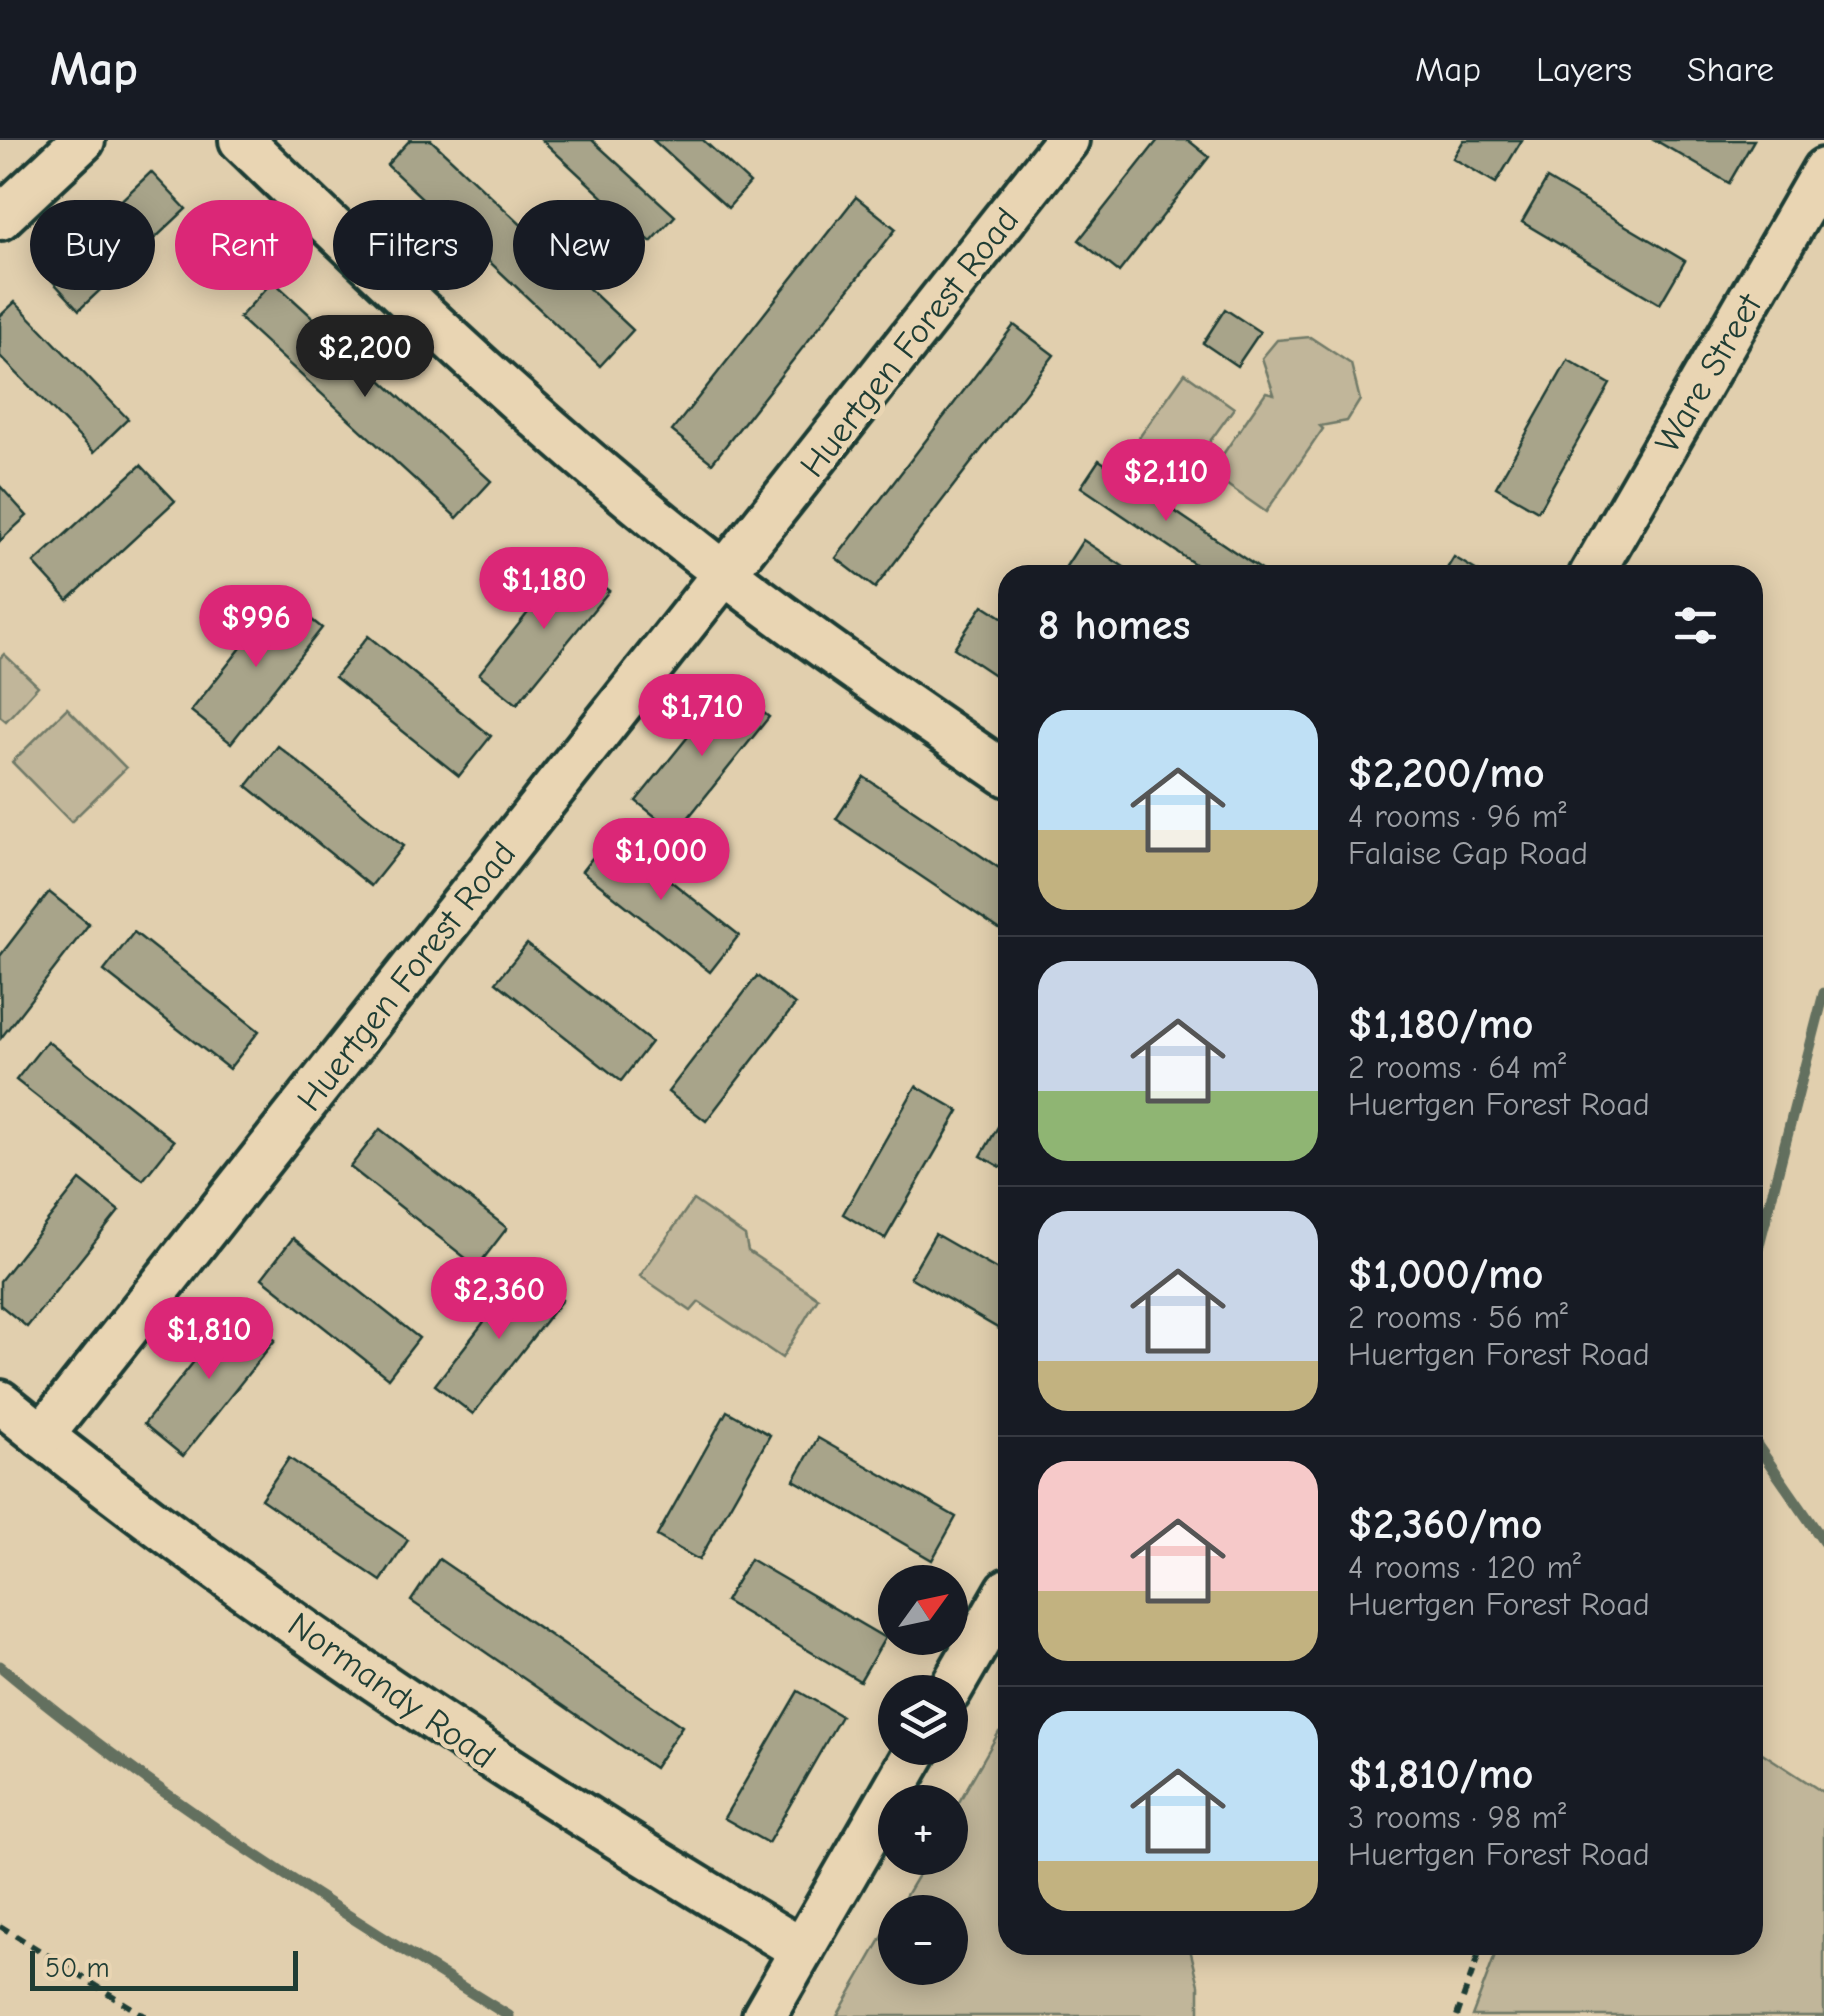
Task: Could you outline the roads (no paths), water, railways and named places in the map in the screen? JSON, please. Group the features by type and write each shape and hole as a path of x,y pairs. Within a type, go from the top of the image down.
{"street":[{"path":"0,218 82,140"},
{"path":"241,140 577,453 799,631 998,769"},
{"name":"Huertgen Forest Road","path":"42,1436 1067,140"},
{"name":"Ware Street","path":"1597,565 1824,170"},
{"name":"Normandy Road","path":"0,1402 186,1547 488,1757 802,1950"},
{"path":"959,1675 998,1607"},
{"path":"764,2016 908,1765"}],"waterway":[{"path":"1763,1229 1824,993"},
{"path":"1763,1211 1767,1217"},
{"path":"1763,1454 1824,1542"},
{"path":"0,1666 184,1806 313,1893 509,2016"}]}
